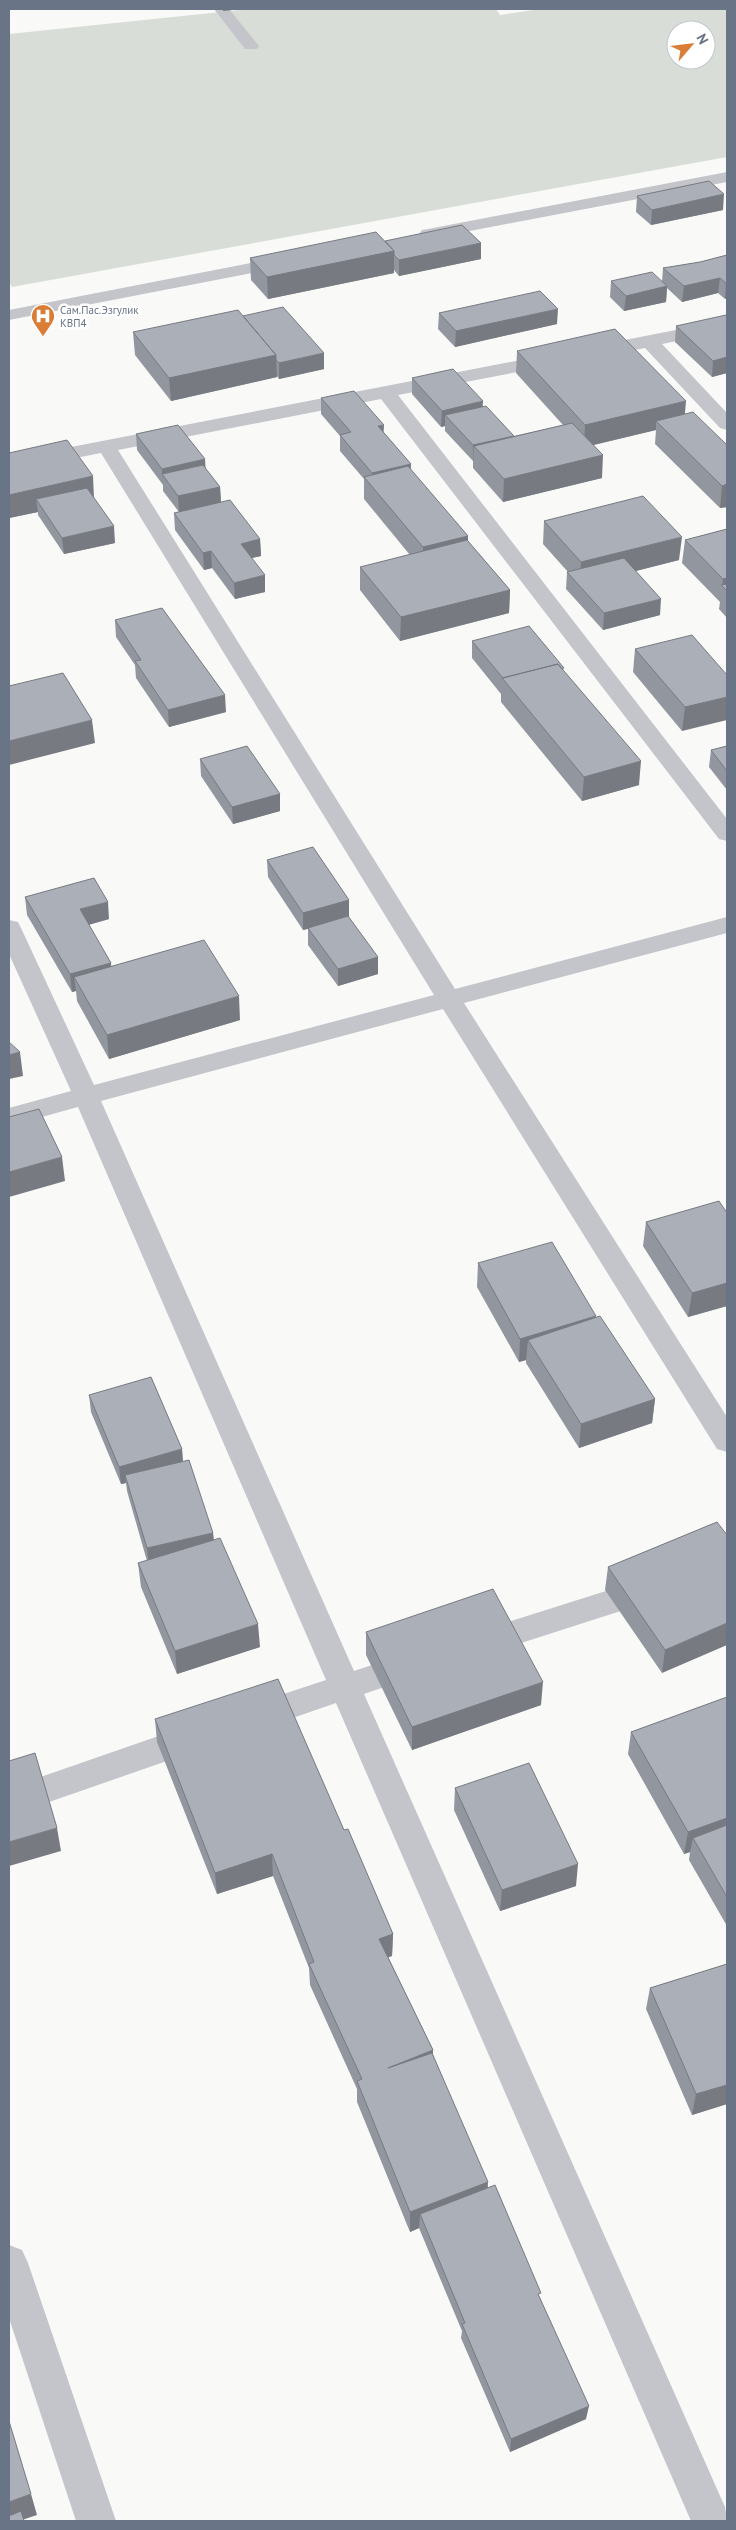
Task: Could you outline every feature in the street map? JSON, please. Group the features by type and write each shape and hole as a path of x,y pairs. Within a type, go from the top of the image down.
{"street":[{"path":"221,9 251,46"},
{"path":"407,238 727,177"},
{"path":"9,315 300,259"},
{"path":"9,465 727,326"},
{"path":"648,341 727,424"},
{"path":"386,392 727,834"},
{"path":"107,447 449,1000 727,1441"},
{"path":"9,1117 727,925"},
{"path":"9,928 86,1096 711,2521"},
{"path":"9,1802 344,1686 671,1582"},
{"path":"9,2263 96,2521"}],"shaded area":[{"path":"250,9 496,9 500,15 540,9 727,9 727,157 12,287 9,282 9,34"}],"building":[{"path":"709,181 724,194 652,210 637,196"},
{"path":"462,225 481,243 399,260 385,241"},
{"path":"376,232 394,251 267,277 250,258"},
{"path":"727,255 727,283 720,278 684,286 663,268 700,262"},
{"path":"652,272 667,286 626,296 611,281"},
{"path":"540,291 558,309 456,331 439,313"},
{"path":"283,307 324,353 279,363 276,360 276,355 243,316"},
{"path":"238,310 276,355 169,378 133,332"},
{"path":"726,315 727,357 713,361 676,326"},
{"path":"615,329 686,401 585,425 517,351"},
{"path":"453,369 483,401 442,411 412,378"},
{"path":"354,391 384,425 378,426 411,464 372,473 340,435 351,432 321,398"},
{"path":"486,406 514,436 473,445 445,415"},
{"path":"693,412 727,445 727,484 722,486 656,421"},
{"path":"572,423 603,455 504,479 474,446"},
{"path":"178,425 205,459 162,469 136,434"},
{"path":"67,440 93,476 9,495 9,453"},
{"path":"203,465 220,487 178,496 162,474"},
{"path":"408,466 468,536 423,547 364,477"},
{"path":"87,488 114,526 62,538 36,499"},
{"path":"643,496 682,537 581,562 544,521"},
{"path":"230,500 260,539 241,544 265,575 234,583 211,551 203,553 174,513"},
{"path":"727,529 727,578 723,579 685,540"},
{"path":"467,540 510,590 401,617 360,567"},
{"path":"624,558 661,599 604,613 567,572"},
{"path":"727,584 727,591 721,585"},
{"path":"162,608 225,695 168,710 135,661 141,660 115,620"},
{"path":"529,626 564,668 562,669 558,664 503,678 472,641"},
{"path":"692,635 727,675 727,697 685,707 635,649"},
{"path":"558,664 641,761 584,777 502,678"},
{"path":"63,673 92,720 9,741 9,686"},
{"path":"247,746 280,794 232,807 200,759"},
{"path":"727,746 727,771 711,750"},
{"path":"313,847 349,900 303,913 267,860"},
{"path":"94,878 108,902 80,909 111,963 70,974 25,897"},
{"path":"348,916 378,957 338,969 308,928"},
{"path":"204,940 239,996 107,1035 74,977"},
{"path":"9,1042 20,1052 9,1055"},
{"path":"39,1109 62,1157 9,1172 9,1117"},
{"path":"719,1201 727,1213 727,1283 692,1293 646,1222"},
{"path":"552,1242 596,1316 520,1339 478,1263"},
{"path":"600,1316 655,1399 581,1424 528,1340"},
{"path":"151,1377 182,1449 119,1467 89,1395"},
{"path":"189,1460 213,1533 147,1548 125,1475"},
{"path":"717,1522 727,1535 727,1623 665,1650 608,1567"},
{"path":"220,1538 258,1624 175,1651 138,1563"},
{"path":"493,1589 543,1682 412,1727 366,1632"},
{"path":"278,1679 344,1830 348,1829 393,1934 379,1939 433,2050 388,2068 432,2053 488,2182 410,2212 357,2081 362,2079 309,1964 314,1962 272,1854 215,1873 155,1719"},
{"path":"727,1697 727,1818 688,1832 631,1732"},
{"path":"35,1753 57,1828 9,1842 9,1761"},
{"path":"529,1763 578,1864 502,1890 455,1788"},
{"path":"727,1825 727,1897 693,1838"},
{"path":"727,1964 727,2085 696,2094 650,1988"},
{"path":"495,2185 541,2293 538,2294 589,2406 511,2439 462,2324 465,2323 420,2214"},
{"path":"9,2421 31,2494 9,2502"},
{"path":"21,2511 24,2521 9,2521 9,2516"}],"place":[{"name":"Сам.Пас.Эзгулик КВП4","path":"43,337"}]}
